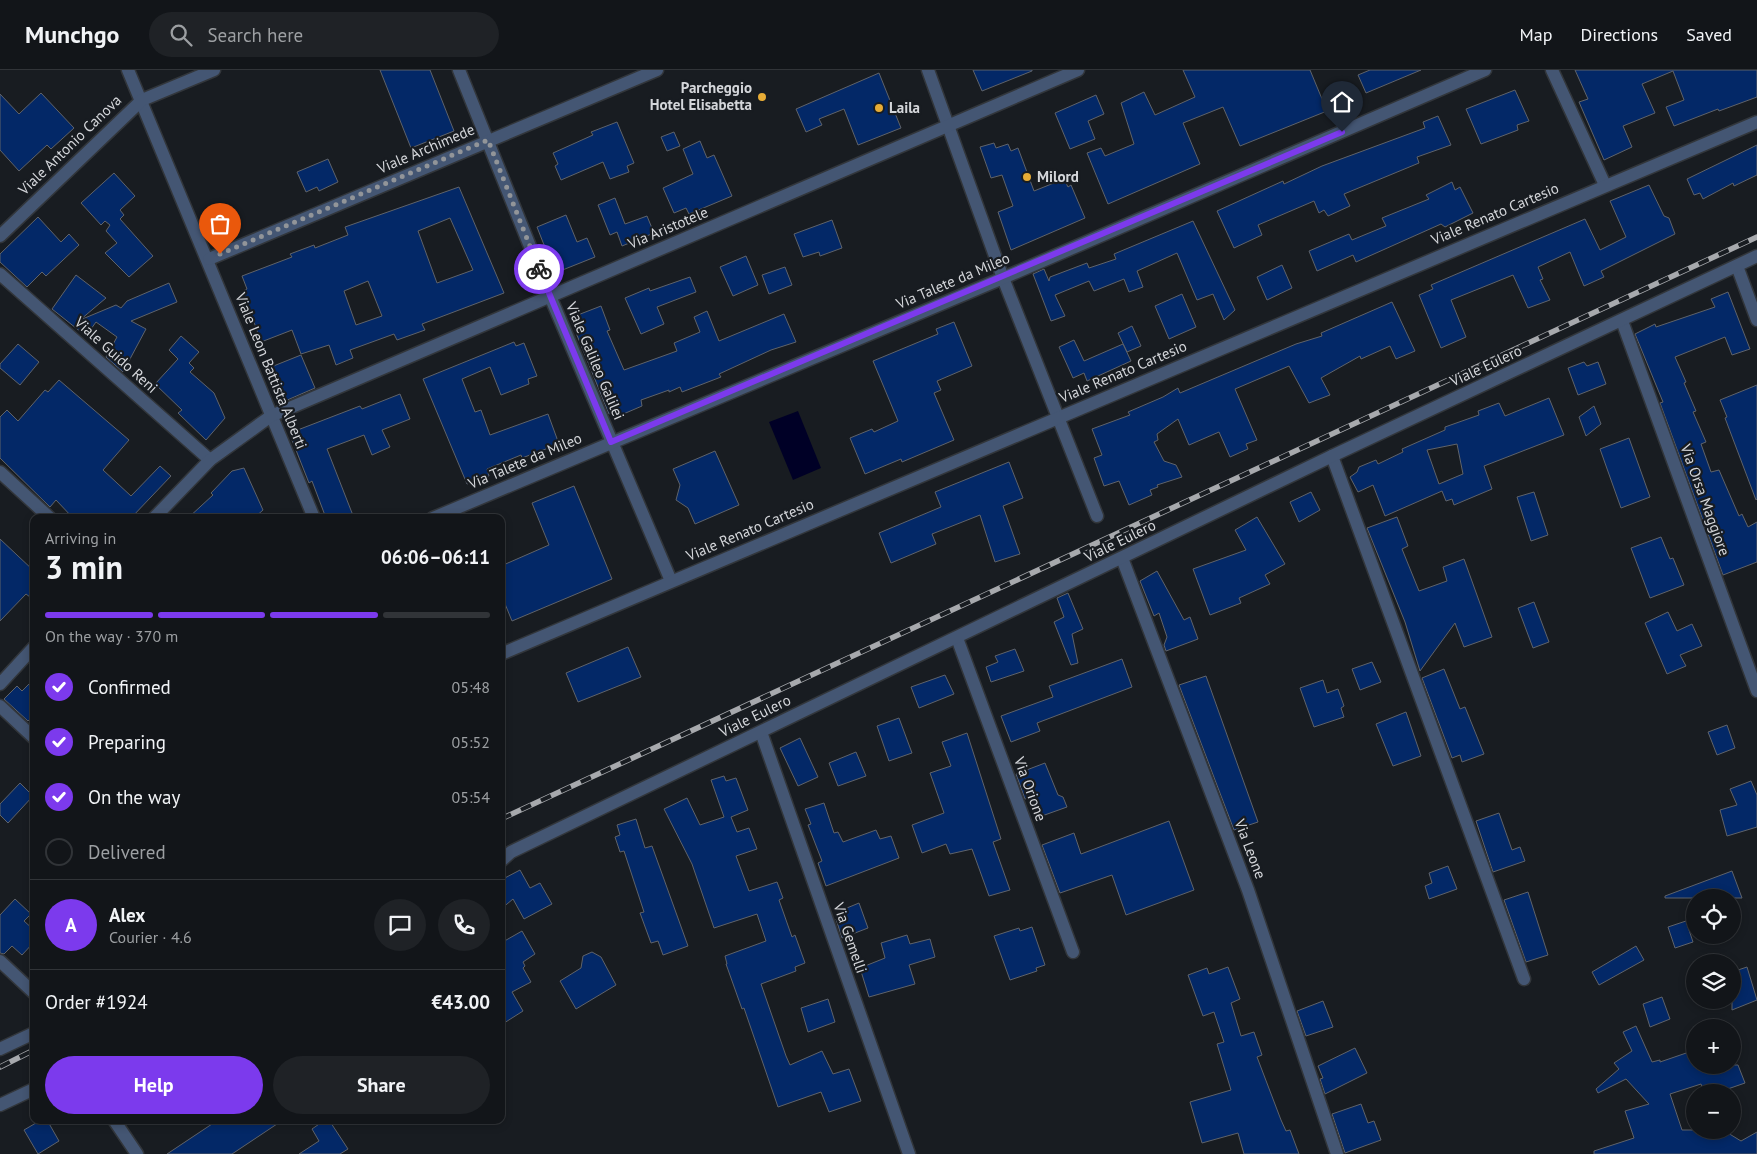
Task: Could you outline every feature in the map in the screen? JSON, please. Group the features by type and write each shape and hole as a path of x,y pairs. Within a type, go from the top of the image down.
{"street":[{"name":"Viale Leon Battista Alberti","path":"128,70 209,259 312,514"},
{"path":"142,100 214,70"},
{"name":"Viale Galileo Galilei","path":"459,70 550,296 671,581"},
{"name":"Viale Archimede","path":"209,259 657,70"},
{"path":"928,70 1003,278 1097,516"},
{"name":"Via Aristotele","path":"158,514 210,460 271,416 1078,70"},
{"name":"Via Talete da Mileo","path":"442,514 1003,278 1485,70"},
{"path":"1552,70 1605,185"},
{"name":"Viale Antonio Canova","path":"0,236 142,100"},
{"name":"Viale Renato Cartesio","path":"505,652 1757,122"},
{"name":"Viale Eulero","path":"505,857 511,852 1332,456 1757,256"},
{"path":"1737,266 1757,320"},
{"name":"Viale Guido Reni","path":"0,274 210,460"},
{"name":"Via Orsa Maggiore","path":"1622,320 1757,691"},
{"path":"1332,456 1524,979"},
{"path":"0,472 46,514"},
{"name":"Via Leone","path":"1122,558 1248,890 1337,1154"},
{"name":"Via Orione","path":"957,638 1073,952"},
{"path":"0,684 30,651"},
{"path":"0,706 30,734"},
{"name":"Via Gemelli","path":"761,732 909,1154"},
{"path":"0,961 30,990"},
{"path":"0,1049 30,1035"},
{"path":"0,1105 30,1091"},
{"path":"117,1124 137,1154"}],"water":[{"path":"798,411 821,468 793,480 769,422"}],"building":[{"path":"380,70 430,70 454,131 411,148"},
{"path":"973,70 1032,70 1032,71 982,91"},
{"path":"1183,70 1310,70 1327,111 1240,146 1223,107 1183,123 1200,164 1108,204 1087,153 1101,148 1105,156 1134,144 1121,103 1144,92 1155,115 1195,97"},
{"path":"1370,70 1421,70 1366,93 1358,75"},
{"path":"1575,70 1757,70 1757,97 1719,111 1718,109 1674,126 1666,107 1684,100 1673,71 1642,84 1655,113 1623,126 1632,147 1604,160 1579,102 1588,99"},
{"path":"879,73 901,128 858,145 844,109 819,119 822,125 806,132 796,109"},
{"path":"1515,90 1529,121 1517,125 1518,130 1481,144 1466,109"},
{"path":"41,93 74,128 51,149 47,145 19,171 0,150 0,94 19,114"},
{"path":"1096,95 1104,114 1088,121 1095,139 1070,149 1055,113"},
{"path":"1438,116 1451,145 1417,157 1419,163 1344,194 1350,206 1328,216 1324,210 1319,213 1314,201 1258,225 1262,235 1234,248 1217,211 1283,181 1284,184 1322,166 1425,128 1423,122"},
{"path":"617,122 634,163 627,166 629,172 610,179 603,162 561,180 555,166 558,164 553,153 593,135 591,132"},
{"path":"674,132 680,146 667,151 661,137"},
{"path":"700,141 707,158 714,155 732,196 689,214 686,208 674,213 663,188 693,174 683,149"},
{"path":"994,143 996,148 1008,144 1011,151 1018,148 1034,191 1064,179 1068,187 1071,185 1085,218 1011,250 998,212 1013,206 1002,175 991,178 980,147"},
{"path":"1757,145 1757,175 1734,186 1733,183 1703,199 1700,193 1694,195 1687,179"},
{"path":"328,159 338,182 319,191 317,187 306,192 297,172"},
{"path":"114,173 135,196 120,210 124,215 120,219 153,256 129,277 105,253 117,243 106,231 110,225 105,221 101,225 81,203"},
{"path":"1452,182 1455,190 1460,187 1473,213 1445,227 1441,224 1356,262 1353,255 1317,271 1309,251 1349,234 1352,240 1386,226 1382,218 1429,199 1426,195"},
{"path":"1649,185 1664,216 1669,218 1675,234 1601,271 1604,277 1584,286 1570,252 1538,267 1543,279 1540,280 1550,300 1528,308 1513,275 1451,300 1466,337 1441,348 1419,295 1433,289 1431,285 1585,219 1600,250 1626,237 1610,201"},
{"path":"459,187 504,293 422,324 425,330 397,340 394,334 350,350 353,358 336,365 329,345 301,354 292,330 261,342 243,291 247,289 242,276 292,257 290,254 314,245 315,248 348,235 345,227","holes":["450,218 473,270 437,283 418,231","368,281 382,316 356,325 344,291"]},
{"path":"615,198 625,224 647,216 654,233 622,246 617,232 610,235 598,205"},
{"path":"566,215 577,242 587,238 595,257 555,273 537,227"},
{"path":"38,217 61,242 69,234 79,245 46,276 42,272 27,287 0,262 0,254"},
{"path":"832,220 842,248 820,256 819,252 803,257 794,234"},
{"path":"1193,221 1235,310 1224,320 1213,294 1197,300 1177,253 1137,271 1143,287 1129,292 1124,279 1094,291 1089,281 1055,295 1065,316 1051,321 1033,274 1044,269 1049,281 1050,277 1087,263 1089,268 1116,259 1114,254"},
{"path":"746,256 758,285 733,296 720,267"},
{"path":"1282,265 1292,288 1267,300 1257,277"},
{"path":"785,267 792,285 769,294 762,275"},
{"path":"76,275 106,298 80,320 116,305 121,308 127,301 169,283 177,302 131,321 146,329 123,372 106,357 117,337 96,322 86,336 52,309"},
{"path":"690,277 696,292 657,307 664,324 641,334 625,298 649,288 650,291"},
{"path":"1728,292 1750,349 1732,355 1725,337 1675,357 1696,411 1693,412 1706,442 1701,444 1711,472 1719,470 1739,516 1742,514 1748,527 1757,522 1757,562 1723,575 1660,403 1663,402 1635,334 1655,324 1656,327 1715,307 1711,299"},
{"path":"1182,294 1196,327 1169,339 1155,306"},
{"path":"1392,302 1415,351 1396,359 1390,346 1361,359 1360,356 1321,378 1330,395 1309,403 1289,366 1235,389 1257,440 1246,444 1248,449 1230,457 1219,432 1189,445 1178,419 1157,434 1158,440 1154,442 1164,461 1176,465 1182,477 1157,485 1158,487 1150,490 1152,495 1129,505 1119,481 1104,486 1094,458 1102,455 1092,429 1130,415 1128,412 1163,397 1178,388 1180,393 1296,344 1322,336 1321,333"},
{"path":"601,306 610,330 607,331 624,370 677,351 674,343 700,332 694,317 707,311 719,341 784,314 796,342 771,350 719,374 721,377 682,392 680,387 641,400 642,406 621,415 619,410 609,414 570,318"},
{"path":"954,322 972,366 937,381 941,390 934,393 954,440 902,462 901,459 865,474 850,438 872,429 874,432 898,421 873,361 938,334 936,329"},
{"path":"1132,326 1141,346 1127,352 1118,333"},
{"path":"181,336 199,352 189,363 194,368 190,372 214,393 225,418 206,440 178,413 182,410 155,384 178,359 169,350"},
{"path":"1074,340 1084,361 1123,344 1131,361 1087,381 1084,373 1073,378 1059,347"},
{"path":"514,342 516,346 524,343 537,376 528,379 529,384 501,395 490,367 462,379 475,412 481,410 490,435 548,414 559,444 522,458 521,455 487,469 489,476 467,484 423,379"},
{"path":"18,344 39,362 20,385 0,368 0,364"},
{"path":"301,355 315,388 285,401 271,367"},
{"path":"1584,362 1587,366 1598,362 1606,384 1578,395 1568,368"},
{"path":"59,380 129,440 103,470 131,496 160,466 171,476 135,514 69,514 56,500 50,507 0,458 0,417 7,410 18,421 45,390 48,392"},
{"path":"1757,385 1757,499 1756,500 1720,400"},
{"path":"400,394 410,419 382,430 390,447 372,455 364,435 327,449 352,514 324,514 312,481 309,483 292,440 295,431 360,406 362,409"},
{"path":"1549,398 1564,435 1484,466 1492,489 1454,505 1452,499 1446,501 1442,491 1385,516 1373,485 1358,492 1350,477 1357,472 1359,467 1376,460 1378,464 1403,452 1402,449 1445,430 1445,427 1479,415 1478,411 1499,403 1505,416","holes":["1457,444 1463,474 1439,484 1427,450"]},
{"path":"1594,406 1601,424 1586,436 1579,417"},
{"path":"1629,438 1650,497 1621,508 1600,449"},
{"path":"715,451 739,505 695,524 688,508 676,500 680,485 673,469"},
{"path":"1009,462 1023,498 1003,506 1020,554 995,562 980,515 932,534 936,544 891,563 879,533 941,507 935,492"},
{"path":"244,468 263,510 258,514 192,514 213,495 211,493 232,471"},
{"path":"574,486 612,579 512,621 505,604 505,564 549,545 532,503"},
{"path":"1311,492 1320,510 1299,522 1290,502"},
{"path":"1534,492 1548,535 1531,541 1517,497"},
{"path":"1257,517 1285,564 1265,575 1270,584 1239,598 1241,603 1210,615 1193,569 1246,550 1235,530"},
{"path":"1397,517 1408,546 1402,549 1419,591 1447,581 1443,567 1464,559 1492,637 1464,647 1455,623 1420,671 1405,622 1367,528"},
{"path":"1661,537 1670,559 1673,558 1684,585 1650,598 1631,548"},
{"path":"0,539 30,567 30,597 26,594 0,621"},
{"path":"1157,571 1184,620 1190,617 1198,639 1166,651 1164,645 1167,637 1159,613 1154,616 1140,581"},
{"path":"1068,593 1083,629 1072,634 1078,663 1071,665 1054,622 1064,617 1057,598"},
{"path":"1534,602 1549,642 1533,648 1518,608"},
{"path":"1668,612 1677,631 1692,624 1702,646 1680,655 1686,666 1667,674 1645,623"},
{"path":"628,647 641,677 578,702 566,673"},
{"path":"1015,649 1024,671 991,682 986,667 998,662 995,656"},
{"path":"1122,659 1132,687 1037,723 1040,731 1011,742 1001,716 1053,697 1049,686"},
{"path":"1372,662 1381,682 1360,690 1352,669"},
{"path":"1444,669 1460,709 1465,707 1484,754 1462,762 1460,755 1452,758 1422,678"},
{"path":"945,675 954,694 919,708 911,687"},
{"path":"1206,676 1258,822 1234,830 1179,685"},
{"path":"1323,680 1327,693 1338,689 1344,706 1341,708 1344,717 1314,727 1300,688"},
{"path":"30,683 30,719 28,721 4,699 17,686 22,691"},
{"path":"1406,712 1421,756 1393,766 1376,724"},
{"path":"899,718 912,753 889,761 877,726"},
{"path":"1727,725 1735,748 1717,755 1708,732"},
{"path":"967,733 1001,839 993,842 1010,890 989,896 972,849 950,854 946,844 922,853 912,825 944,813 930,773 951,766 942,742"},
{"path":"800,738 818,777 798,786 780,748"},
{"path":"856,752 866,776 838,786 829,763"},
{"path":"1045,763 1058,795 1063,797 1067,807 1039,817 1032,797 1025,799 1016,774"},
{"path":"724,776 726,781 736,778 748,810 731,817 737,832 749,828 757,849 736,856 749,891 777,882 783,898 779,900 792,937 795,935 805,963 795,967 796,971 761,984 786,1056 790,1065 822,1051 833,1074 849,1069 861,1101 829,1112 821,1092 778,1107 744,1008 742,1009 726,964 725,956 766,941 757,914 714,928 692,864 664,809 687,798 700,825 724,817 711,780"},
{"path":"1751,781 1757,795 1757,827 1727,836 1720,810 1737,805 1730,789"},
{"path":"20,783 30,793 30,799 8,823 0,815 0,804"},
{"path":"824,803 834,833 838,832 843,842 876,830 880,839 891,836 899,858 826,886 818,863 822,861 808,825 811,824 805,809"},
{"path":"1499,813 1512,850 1520,847 1525,861 1493,872 1476,821"},
{"path":"636,819 645,848 652,846 688,946 663,955 658,941 651,943 640,913 644,912 624,851 620,852 615,837 620,835 617,825"},
{"path":"1169,821 1194,890 1126,915 1112,875 1060,893 1042,845 1074,833 1081,854"},
{"path":"1448,866 1457,889 1429,899 1425,886 1432,883 1429,873"},
{"path":"520,870 530,888 540,883 552,904 524,919 513,899 505,906 505,878"},
{"path":"1732,871 1739,889 1686,889 1686,898 1665,898 1665,896"},
{"path":"1528,892 1548,955 1526,962 1504,900"},
{"path":"15,899 30,913 24,921 30,926 30,946 22,955 12,946 4,954 0,953 0,915"},
{"path":"859,903 868,928 842,938 836,919 844,916 842,910"},
{"path":"1686,921 1687,944 1675,948 1668,927"},
{"path":"1032,927 1045,965 1036,968 1037,971 1010,980 994,936 1019,928 1020,931"},
{"path":"522,931 535,954 523,962 525,966 523,968 531,982 512,992 523,1011 505,1022 505,941"},
{"path":"907,935 910,944 930,939 935,957 909,965 915,984 869,997 860,968 885,958 881,943"},
{"path":"1636,946 1644,960 1599,985 1592,972"},
{"path":"592,952 601,957 616,985 576,1009 560,981 581,968 583,956"},
{"path":"1228,967 1240,999 1231,1003 1241,1036 1254,1032 1262,1055 1257,1057 1281,1120 1286,1131 1290,1130 1299,1154 1244,1154 1238,1133 1202,1143 1190,1102 1231,1090 1217,1044 1224,1042 1214,1012 1203,1016 1188,975 1207,968 1209,974"},
{"path":"1747,967 1757,1000 1741,1006 1741,969"},
{"path":"1662,997 1670,1019 1650,1027 1643,1004"},
{"path":"828,999 835,1022 808,1032 801,1008"},
{"path":"1323,1001 1333,1027 1306,1036 1297,1011"},
{"path":"1636,1026 1652,1062 1660,1060 1660,1062 1686,1053 1686,1074 1741,1073 1745,1083 1741,1084 1686,1084 1686,1089 1670,1094 1682,1130 1686,1130 1686,1139 1738,1139 1741,1141 1757,1132 1757,1154 1594,1154 1594,1151 1634,1138 1625,1111 1649,1104 1626,1079 1598,1093 1596,1089 1619,1069 1614,1063 1632,1051 1623,1032"},
{"path":"1355,1048 1367,1073 1325,1094 1320,1079 1323,1078 1318,1066"},
{"path":"1361,1104 1368,1123 1374,1121 1381,1140 1345,1153 1332,1114"},
{"path":"34,1124 49,1124 59,1141 38,1154 24,1130"},
{"path":"212,1124 277,1124 232,1154 167,1154"},
{"path":"319,1124 332,1124 348,1149 340,1154 299,1154 319,1141 312,1129"}],"railway":[{"path":"505,817 1757,237"},
{"path":"0,1067 30,1052"}],"way so far":[{"path":"220,254 488,140 539,269"}],"place":[{"name":"Parcheggio Hotel Elisabetta","path":"762,97"},
{"name":"Laila","path":"879,108"},
{"name":"Milord","path":"1027,177"}],"route":[{"path":"539,269 611,442 1003,278 1342,132"}]}
